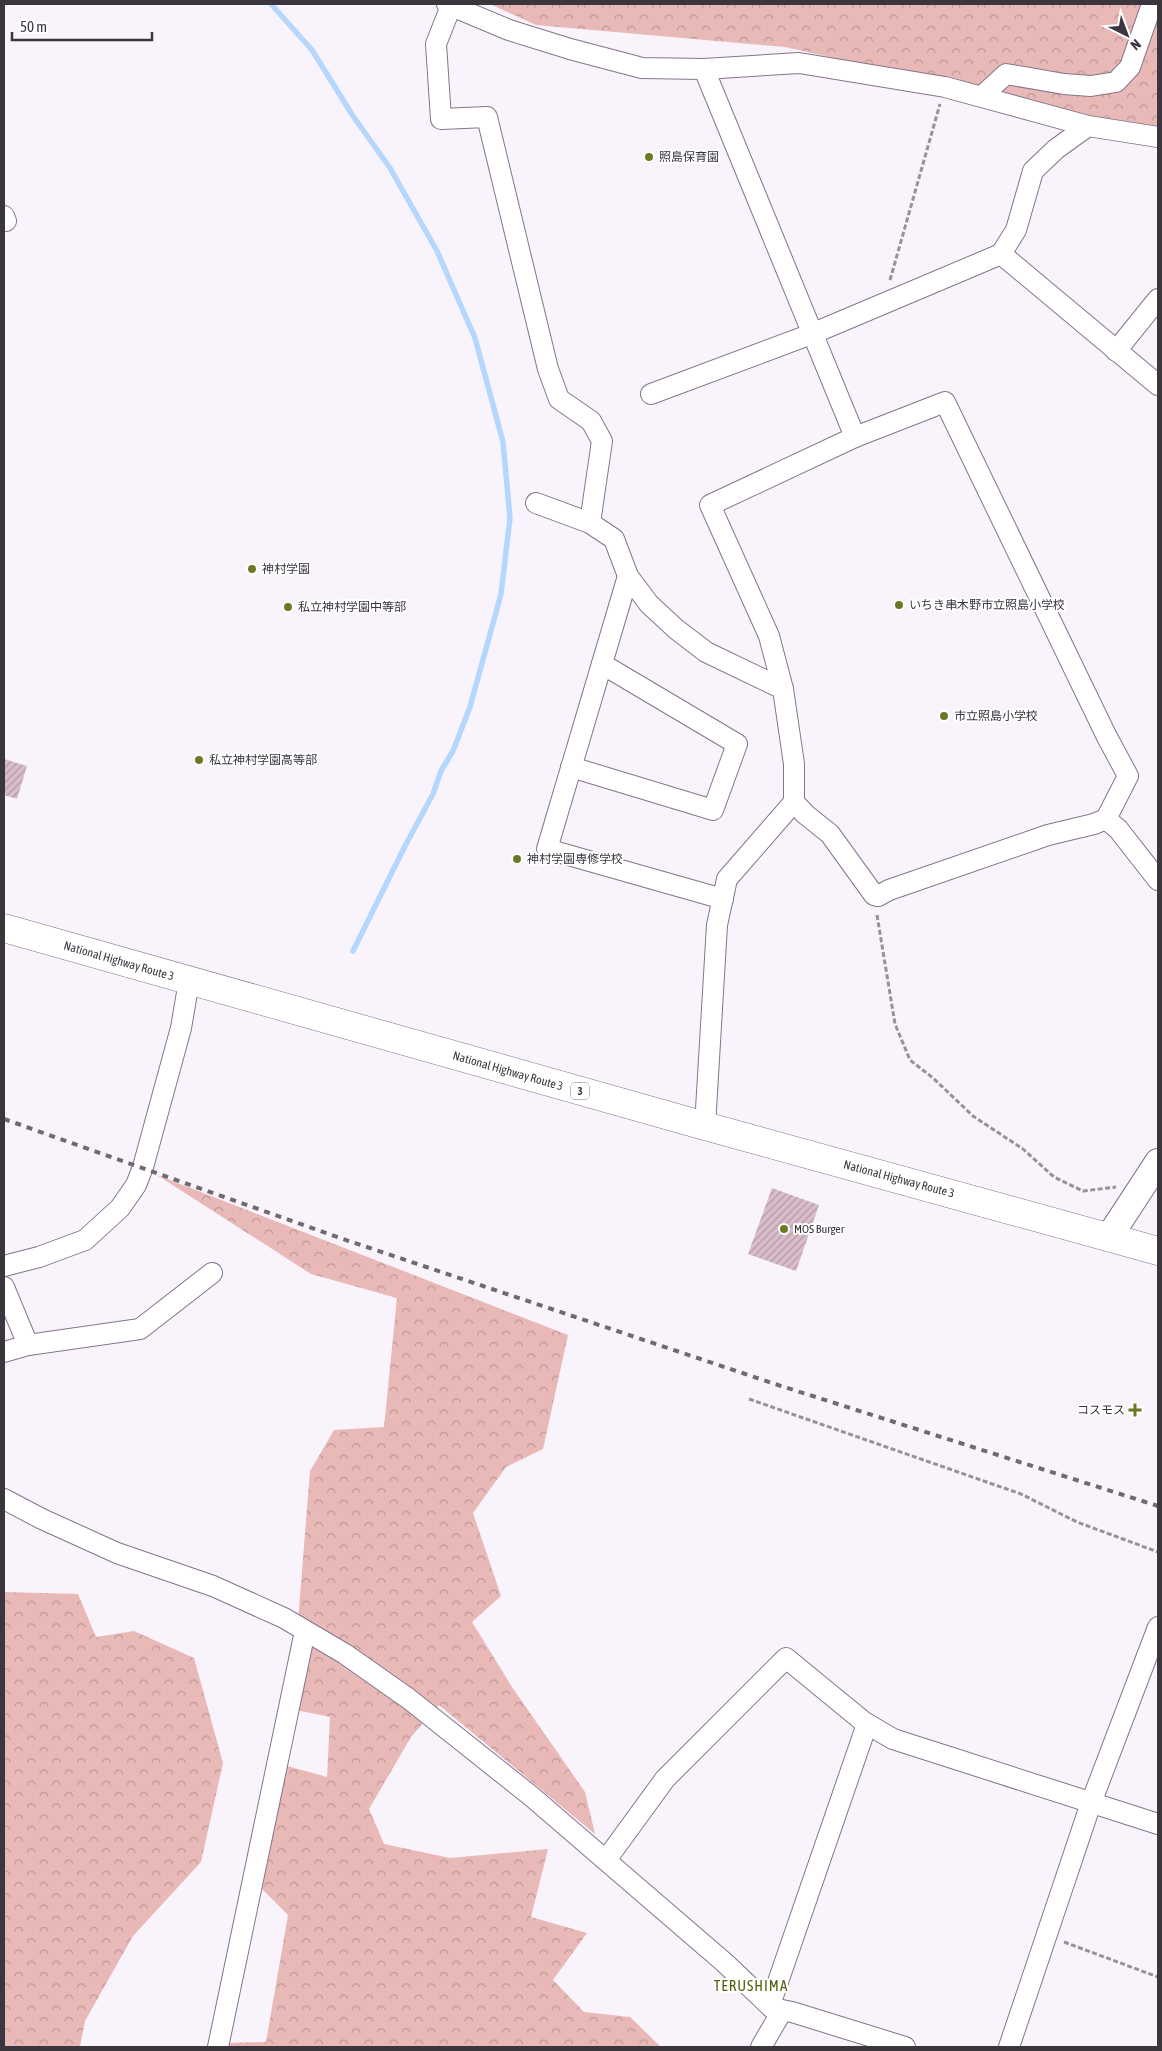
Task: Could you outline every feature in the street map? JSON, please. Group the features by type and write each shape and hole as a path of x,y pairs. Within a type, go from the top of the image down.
{"highway":[{"name":"National Highway Route 3","path":"4,928 704,1126 1158,1251"}],"main road":[{"path":"1109,1237 1151,1173"}],"street":[{"path":"982,96 1006,74 1064,84 1091,86 1116,82 1130,67 1152,4"},
{"path":"590,523 602,441 591,421 559,399 551,377 487,117 441,119 436,44 449,5 509,30 570,49 642,68 704,69 799,62 945,87 1088,126 1158,137"},
{"path":"704,69 814,333 855,437"},
{"path":"651,394 814,333 1001,254 1016,230 1033,171 1056,148 1088,126"},
{"path":"1001,254 1158,386"},
{"path":"1116,351 1158,299"},
{"path":"704,1126 717,925 727,879 794,802 794,764 783,689 769,636 710,505 855,437 945,402 1106,735 1128,776 1106,819 1094,824 1048,835 889,890 878,896 874,895 830,834 805,814 794,802"},
{"path":"536,503 590,523 614,540 628,576 649,604 676,628 706,652 783,689"},
{"path":"628,576 546,849 723,899"},
{"path":"571,767 713,810 737,744 602,664"},
{"path":"1106,819 1118,829 1158,880"},
{"path":"4,1266 39,1257 85,1240 120,1208 136,1185 143,1167 181,1028 190,981"},
{"path":"4,1352 28,1345 140,1329 212,1274"},
{"path":"4,1288 28,1345"},
{"path":"4,1499 42,1519 117,1553 213,1586 284,1618 345,1654 408,1699 531,1796 776,2008 905,2047"},
{"path":"1009,2047 1091,1803 1158,1627"},
{"path":"218,2047 305,1631"},
{"path":"606,1860 665,1779 786,1658 867,1724 893,1739 1158,1824"},
{"path":"762,2047 867,1724"}],"path":[{"path":"883,305 945,87"},
{"path":"874,895 896,1024 910,1060 933,1078 973,1116 1023,1149 1054,1176 1083,1191 1151,1173"},
{"path":"748,1399 1021,1494 1077,1522 1158,1552"},
{"path":"1047,1935 1158,1977"}],"green space":[{"path":"490,4 1158,4 1158,131 785,47 536,25"},
{"path":"157,1175 568,1335 543,1449 506,1467 473,1513 501,1596 472,1622 512,1687 585,1792 595,1834 439,1705 411,1737 369,1809 384,1844 450,1858 548,1849 531,1917 587,1933 553,1980 584,2012 630,2017 661,2047 221,2047 222,2043 266,2042 288,1915 260,1887 280,1764 327,1777 330,1717 291,1709 310,1471 334,1430 384,1427 397,1298 311,1274"},
{"path":"4,1592 78,1594 96,1637 134,1631 194,1658 223,1763 201,1862 133,1936 85,2021 80,2047 4,2047"}],"building":[{"path":"4,759 27,766 17,799 4,795"},
{"name":"MOS Burger","path":"772,1188 819,1205 796,1271 748,1254"}],"waterway":[{"path":"271,4 312,50 353,116 390,168 437,251 475,338 503,442 510,518 501,594 470,707 453,751 441,771 433,794 353,951"}],"railway":[{"path":"4,1119 343,1239 778,1385 1158,1506"}],"place":[{"name":"照島保育園","path":"649,157"},
{"name":"神村学園","path":"252,569"},
{"name":"いちき串木野市立照島小学校","path":"899,605"},
{"name":"私立神村学園中等部","path":"288,607"},
{"name":"市立照島小学校","path":"944,716"},
{"name":"私立神村学園高等部","path":"199,760"},
{"name":"神村学園専修学校","path":"517,859"},
{"name":"MOS Burger","path":"784,1229"},
{"name":"コスモス","path":"1135,1410"}],"district":[{"name":"TERUSHIMA","path":"751,1986"}]}
